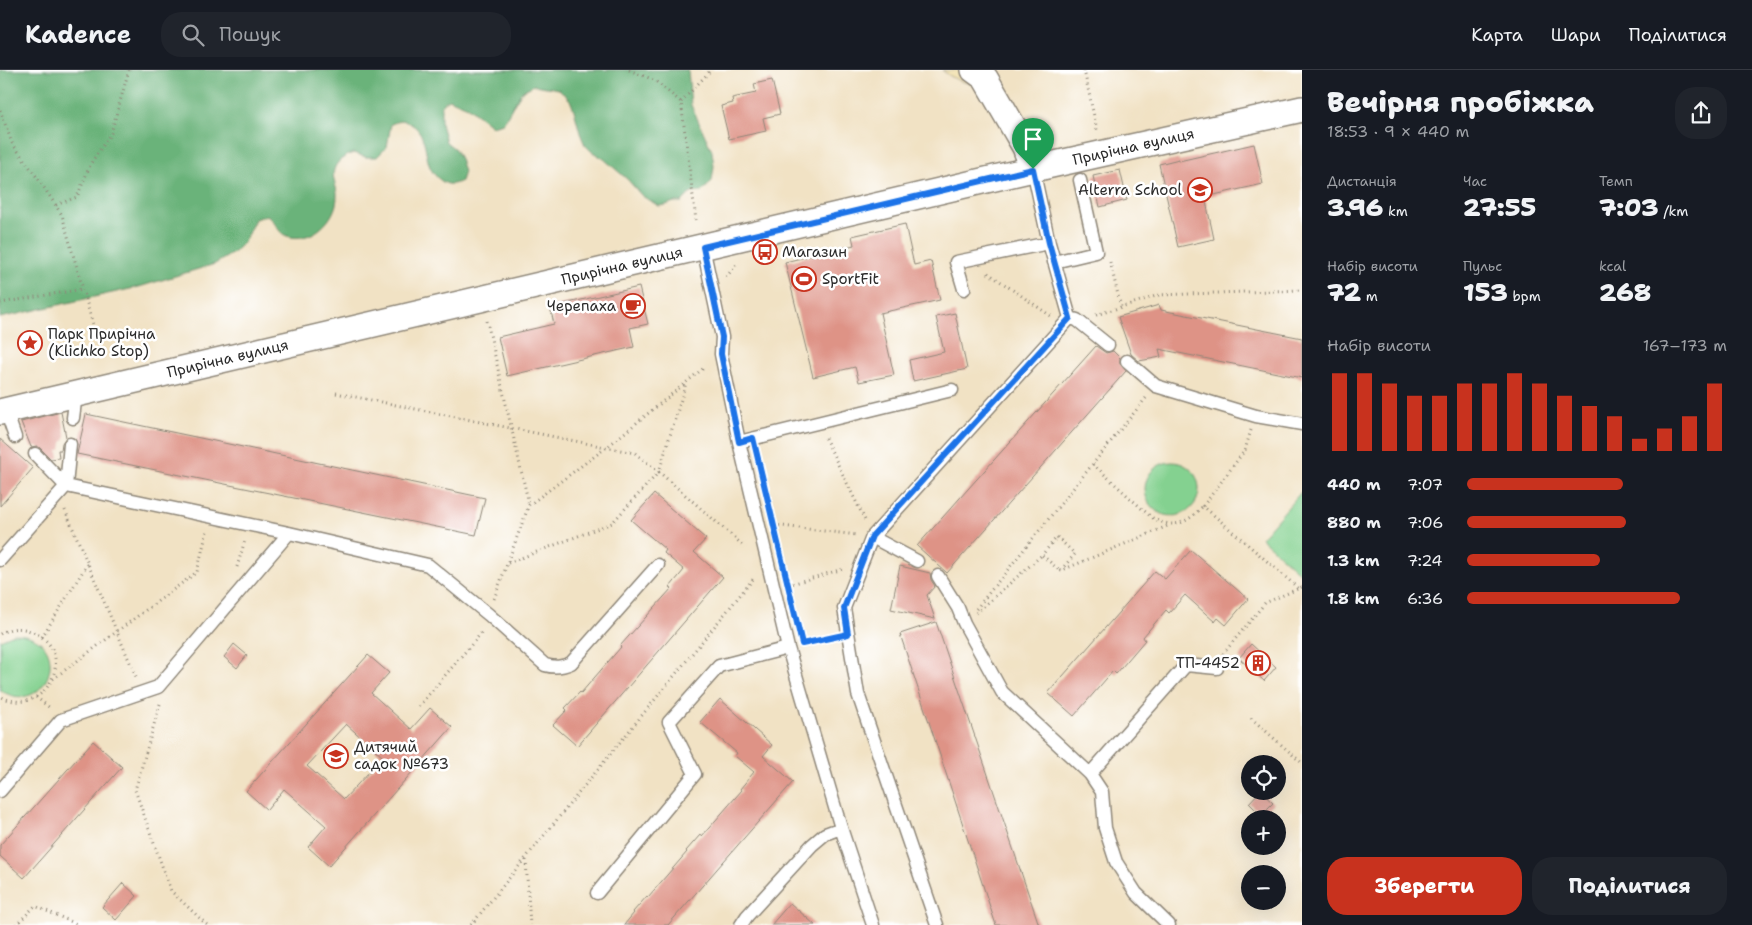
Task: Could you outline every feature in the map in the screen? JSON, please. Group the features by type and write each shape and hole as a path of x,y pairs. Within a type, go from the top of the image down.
{"street":[{"path":"980,73 1025,147 1033,169"},
{"name":"Прирічна вулиця","path":"3,411 74,406 703,247 1033,169 1302,109"}],"lane":[{"path":"1033,169 1049,243 1071,321 1108,345"},
{"path":"1054,262 1096,252 1080,180"},
{"path":"964,289 956,262 1049,243"},
{"path":"703,247 722,337 721,354 739,442 788,648 841,828 872,925"},
{"path":"937,925 858,694 844,608 872,536 1071,321"},
{"path":"1127,361 1156,386 1256,416 1302,424"},
{"path":"739,442 952,390"},
{"path":"3,411 15,437"},
{"path":"0,560 62,490 70,444"},
{"path":"34,454 62,490 211,516 428,565 489,615 545,665 553,668 563,667 572,663 658,565"},
{"path":"0,791 60,720 158,687 289,533"},
{"path":"872,536 917,561"},
{"path":"938,576 958,608 964,623 1002,692 1090,774 1102,792 1105,828 1116,862 1136,893 1165,924"},
{"path":"597,893 695,774 669,722 719,666 788,648"},
{"path":"1090,774 1186,665 1215,668"},
{"path":"741,925 812,844 825,834 841,828"}],"path":[{"path":"56,205 77,197 91,163 111,134 129,70"},
{"path":"629,70 654,80 681,102 696,220"},
{"path":"681,102 711,70"},
{"path":"1084,70 1097,130"},
{"path":"0,110 12,144 62,215 102,357"},
{"path":"1108,254 1121,307"},
{"path":"724,279 742,258"},
{"path":"968,260 1071,321 1159,295 1302,290"},
{"path":"0,303 83,289"},
{"path":"485,312 529,505"},
{"path":"419,706 482,633 529,505 607,446 705,367"},
{"path":"508,563 612,523 659,472 686,382"},
{"path":"964,623 1156,386"},
{"path":"336,393 607,446 634,453 659,472 745,547"},
{"path":"1060,571 1171,525 1191,519 1203,506 1244,450 1256,416"},
{"path":"818,423 872,536"},
{"path":"1093,464 1151,517 1171,525"},
{"path":"62,490 88,563 138,682"},
{"path":"1203,506 1300,587 1266,603 1215,668"},
{"path":"772,515 776,534"},
{"path":"0,696 13,701 24,701 36,697 46,689 53,679 197,572 211,516"},
{"path":"236,572 250,525"},
{"path":"774,525 872,536"},
{"path":"964,623 1042,555 1057,537 1075,554 1060,571"},
{"path":"1042,555 1060,571"},
{"path":"471,925 767,562"},
{"path":"42,637 88,563"},
{"path":"788,585 862,564"},
{"path":"786,576 790,593"},
{"path":"475,627 482,633"},
{"path":"0,634 16,628 28,629 42,637 54,654 56,667 53,679"},
{"path":"800,636 802,644 848,634"},
{"path":"36,697 50,708"},
{"path":"161,698 135,790 171,891 207,925"},
{"path":"43,715 50,708 58,705"},
{"path":"1252,718 1302,763"},
{"path":"526,859 530,925"},
{"path":"16,925 35,906 79,925"}],"green space":[{"path":"0,70 688,70 691,105 712,151 714,166 712,181 702,192 691,194 682,202 659,206 642,196 628,180 585,145 570,100 559,89 534,85 522,91 503,123 492,126 468,107 449,99 441,105 441,124 446,142 455,149 464,172 461,181 455,184 443,182 436,176 429,164 424,143 418,130 402,120 391,124 387,147 377,157 366,157 353,153 343,158 337,164 333,174 337,193 333,214 321,228 313,233 296,238 287,236 281,232 267,215 255,219 244,242 233,253 215,264 139,287 0,318"},
{"path":"1167,462 1177,462 1191,470 1197,479 1199,489 1197,499 1191,508 1177,516 1167,516 1157,511 1150,504 1145,494 1145,484 1150,474 1157,467"},
{"path":"1302,491 1302,575 1261,538"},
{"path":"14,634 33,638 45,648 50,660 49,674 42,686 31,694 17,697 0,690 0,640"}],"sand":[{"path":"942,70 987,70 979,83 969,83 959,81"}],"building":[{"path":"772,80 780,114 763,118 766,131 729,139 721,106 733,103 732,98 756,93 754,84"},
{"name":"Alterra School","path":"1254,144 1263,184 1205,197 1214,239 1178,247 1159,164"},
{"path":"1120,170 1127,200 1100,207 1093,176"},
{"path":"905,224 914,265 931,261 940,300 880,313 894,375 859,382 855,367 813,377 785,262 854,245 852,236"},
{"path":"639,287 648,324 630,328 634,347 507,376 498,337 554,324 550,307"},
{"path":"1159,305 1161,310 1302,338 1302,378 1159,349 1161,357 1139,361 1131,354 1118,317"},
{"path":"955,313 967,369 913,381 909,360 944,352 936,317"},
{"path":"1096,346 1106,353 1113,351 1120,358 1120,364 1126,371 947,573 917,546"},
{"path":"61,412 66,437 62,443 61,450 58,450 59,458 51,459 37,446 31,447 21,422"},
{"path":"86,414 485,498 476,535 77,454"},
{"path":"0,439 33,468 0,506"},
{"path":"654,494 706,539 694,552 723,577 577,746 553,725 567,710 565,708 581,693 672,588 670,587 684,570 664,553 666,550 631,520"},
{"path":"1191,550 1248,599 1226,625 1218,618 1215,622 1185,595 1169,613 1166,610 1143,637 1145,640 1116,674 1113,671 1074,716 1048,693 1155,571 1165,579"},
{"path":"900,566 930,573 931,580 935,586 927,595 935,619 891,609"},
{"path":"936,622 1039,925 996,925 900,634"},
{"path":"234,644 247,655 237,668 224,657"},
{"name":"ТП-4452","path":"1251,644 1276,667 1264,681 1239,658"},
{"path":"368,655 389,673 371,693 411,729 430,708 452,727 329,866 308,847 326,826 284,789 267,810 246,791","holes":["346,724 383,757 344,799 307,766"]},
{"path":"720,699 772,745 763,756 793,782 668,925 624,925 686,851 700,835 702,836 742,790 740,789 754,772 735,756 737,753 700,722"},
{"path":"93,741 122,767 24,878 0,856 0,845"},
{"path":"1252,800 1270,800 1273,803 1266,810 1256,810 1249,803"},
{"path":"123,883 137,896 116,920 102,907"},
{"path":"790,903 815,925 771,925"}],"place":[{"name":"Alterra School","path":"1200,190"},
{"name":"Магазин","path":"765,252"},
{"name":"SportFit","path":"804,279"},
{"name":"Черепаха","path":"633,306"},
{"name":"Парк Прирічна (Klichko Stop)","path":"30,343"},
{"name":"ТП-4452","path":"1258,663"},
{"name":"Дитячий садок №673","path":"336,756"}],"route":[{"path":"1033,169 1049,243 1070,318 872,536 844,608 848,634 802,644 753,438 739,442 721,354 722,337 703,247 1033,169"}]}
